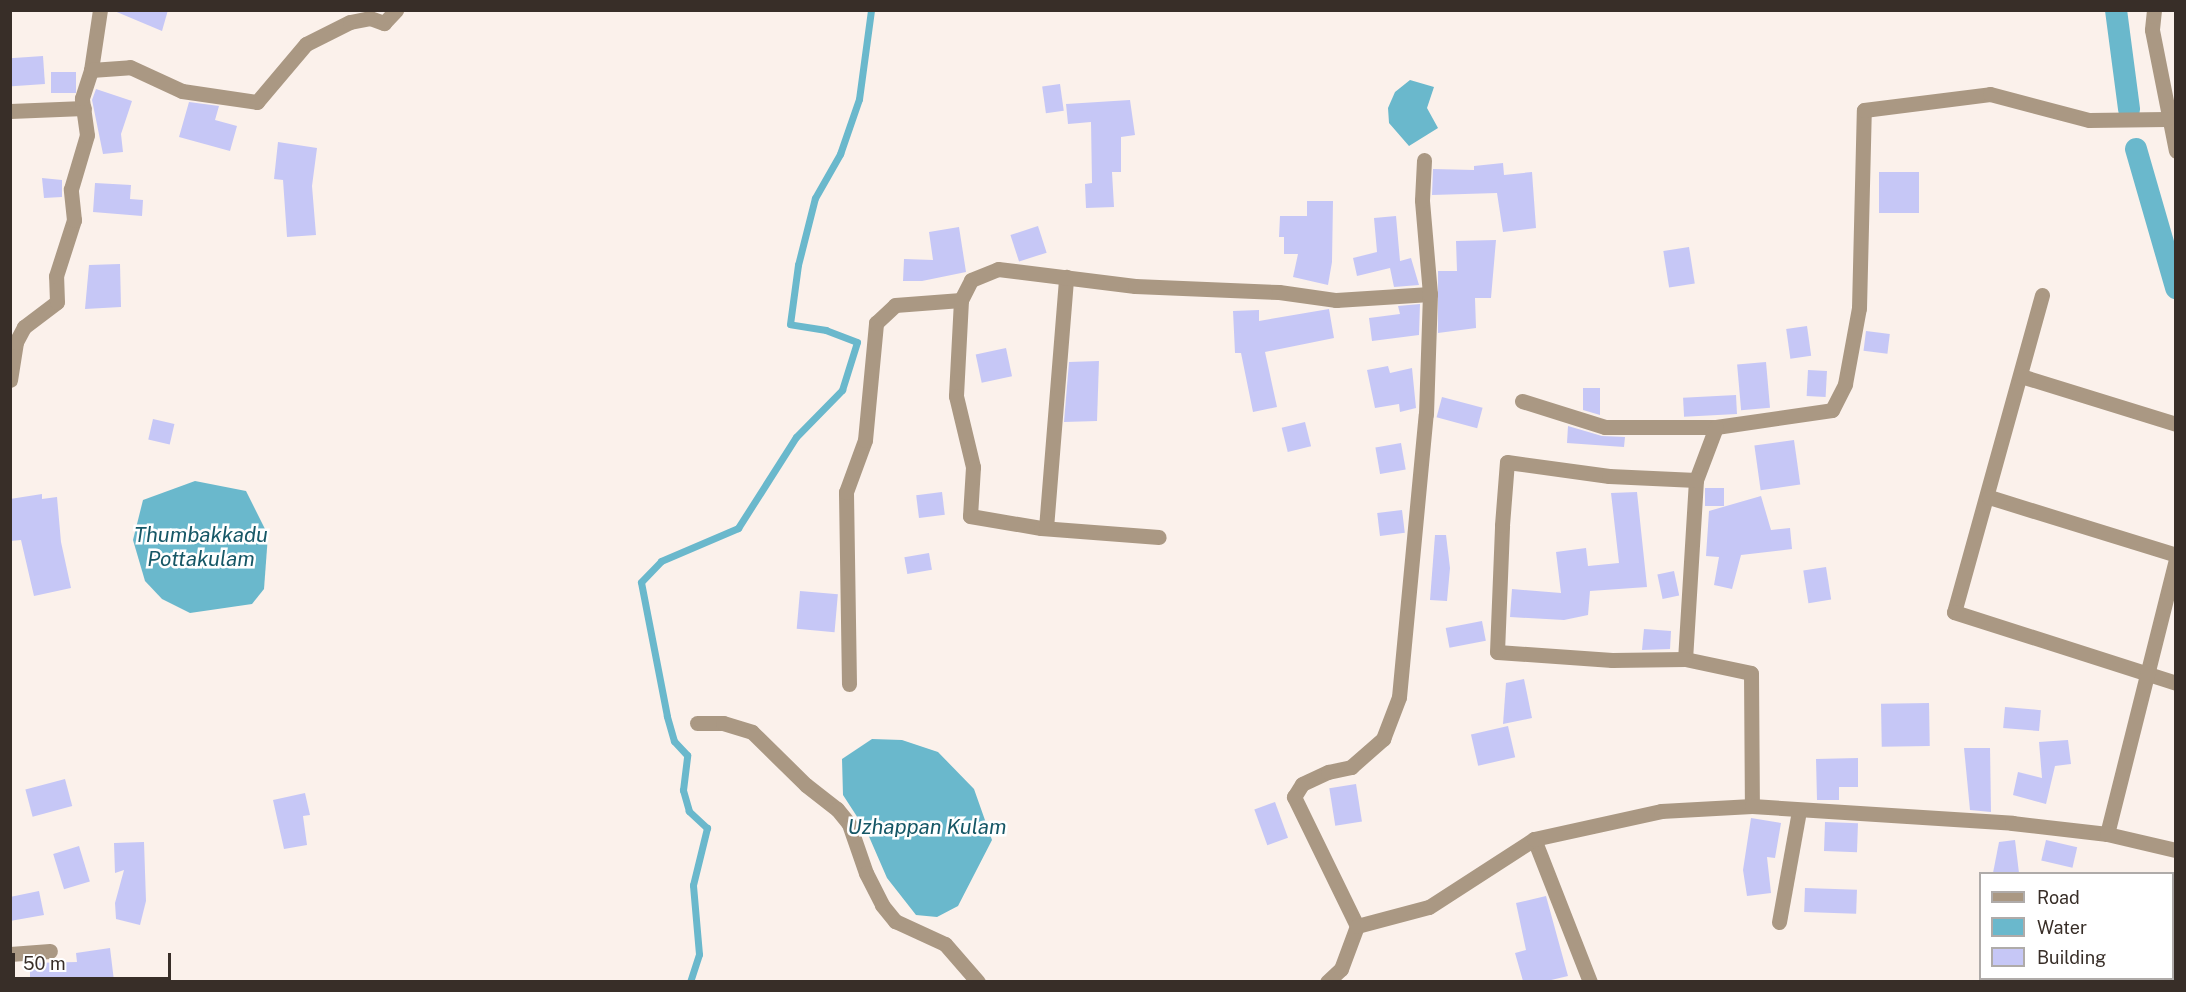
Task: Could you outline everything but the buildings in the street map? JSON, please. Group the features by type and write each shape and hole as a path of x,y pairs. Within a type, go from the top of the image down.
{"street":[{"path":"10,380 16,342 24,327 57,302 56,276 75,220 70,189 87,135 84,86 91,70 100,10"},
{"path":"91,70 130,67 182,91 257,102 314,39 370,18 384,23 396,10"},
{"path":"2154,10 2152,30 2166,119 2175,151"},
{"path":"1522,401 1605,427 1716,427 1833,410 1845,384 1859,308 1864,110 1990,94 2089,120 2166,119"},
{"path":"10,111 84,108"},
{"path":"1327,981 1341,969 1357,926 1294,797 1302,784 1351,766 1383,739 1399,697 1426,414 1430,294 1422,200 1424,160"},
{"path":"1159,537 1046,528 970,516 973,467 956,396 961,300 971,280 998,269 1192,292 1279,292 1336,300 1430,294"},
{"path":"1046,528 1065,277"},
{"path":"2042,296 1989,497 1954,612 2175,683"},
{"path":"849,684 846,492 865,440 876,322 895,305 961,300"},
{"path":"2021,376 2175,424"},
{"path":"1685,659 1696,480 1716,427"},
{"path":"1696,480 1609,476 1507,462 1497,652 1612,660 1685,659 1750,673 1752,806"},
{"path":"1989,497 2175,555"},
{"path":"2107,834 2145,673 2175,560"},
{"path":"697,723 723,723 752,732 806,785 837,809 849,824 866,873 882,905 895,921 945,944 978,981"},
{"path":"1357,926 1429,907 1534,839 1662,811 1752,806 1799,811 2012,823 2107,834 2175,850"},
{"path":"1779,922 1799,811"},
{"path":"1534,839 1590,981"},
{"path":"10,954 50,951"}],"water":[{"path":"1410,80 1434,87 1427,108 1438,128 1409,146 1389,123 1388,108 1395,92"},
{"name":"Thumbakkadu Pottakulam","path":"195,481 246,491 268,535 264,589 252,604 190,613 162,599 145,581 133,540 143,500"},
{"name":"Uzhappan Kulam","path":"872,739 902,740 938,752 974,789 992,840 958,906 937,917 916,915 887,878 867,832 843,795 842,759"}],"waterway":[{"path":"690,982 699,954 693,885 707,828 689,811 683,790 687,755 674,741 667,716 641,582 661,561 738,528 796,437 842,390 857,342 826,330 790,324 798,265 815,198 840,154 859,99 871,10"},
{"path":"2116,10 2129,109"},
{"path":"2136,149 2176,288"}]}
